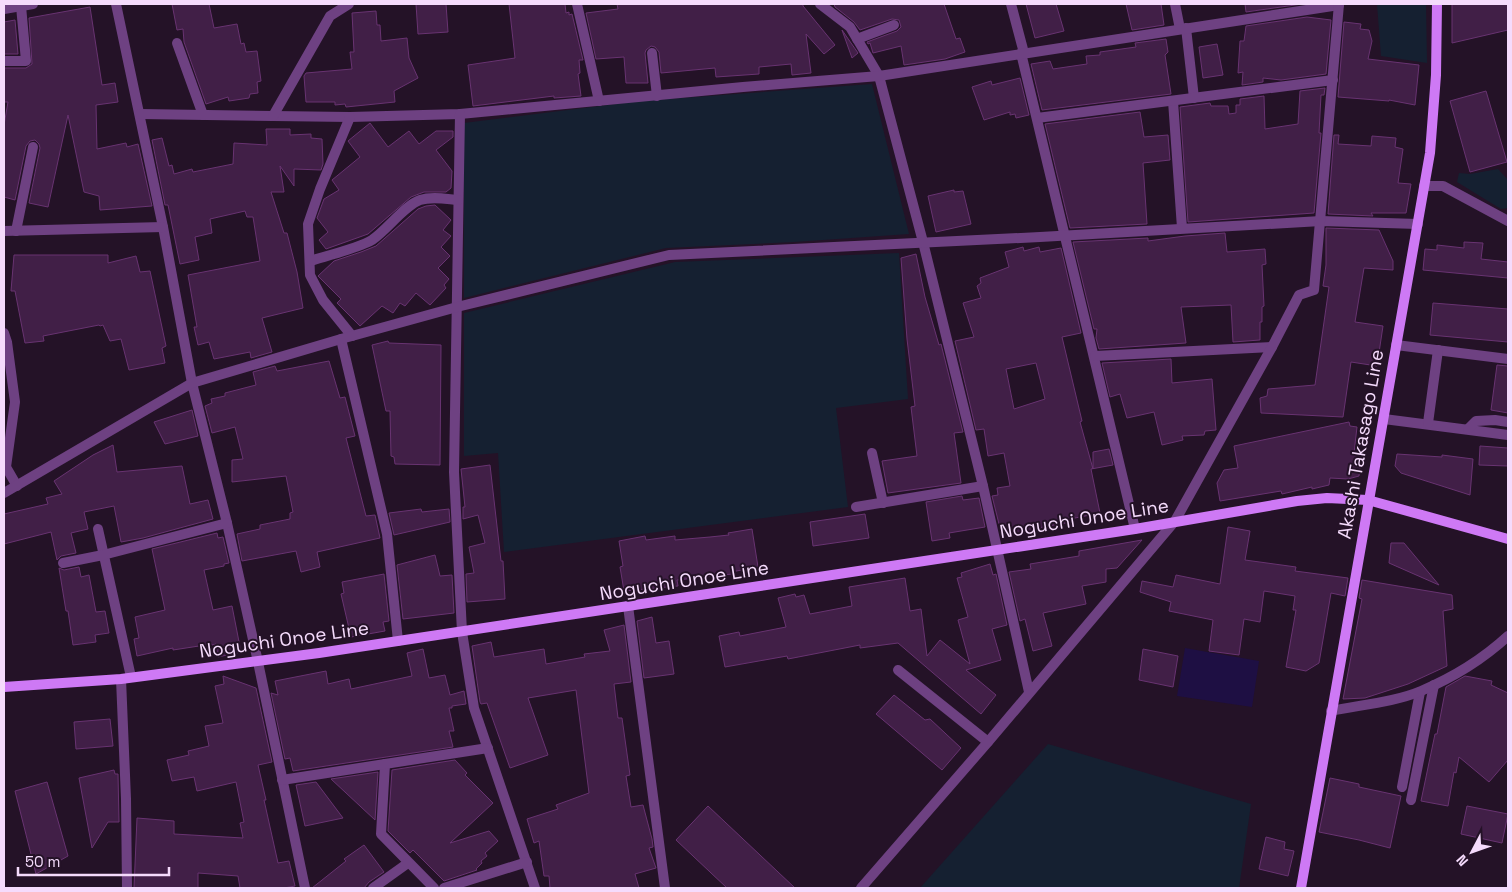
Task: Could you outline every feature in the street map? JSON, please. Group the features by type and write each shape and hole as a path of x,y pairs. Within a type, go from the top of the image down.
{"main road":[{"name":"Akashi Takasago Line","path":"1301,888 1430,153 1434,106 1437,4"},
{"name":"Noguchi Onoe Line","path":"4,687 126,678 258,662 1135,529 1327,498 1368,500 1508,539"}],"street":[{"path":"4,9 33,4"},
{"path":"116,4 163,227 192,383 227,523 305,888"},
{"path":"273,116 330,16 349,4"},
{"path":"577,4 599,101"},
{"path":"820,4 850,27 879,76 923,242 983,486 1029,692"},
{"path":"1011,4 1135,529"},
{"path":"1175,4 1183,28 1194,98"},
{"path":"140,114 350,117 460,114 879,76 1339,4 1314,290 1299,295 1175,522 988,742 860,888"},
{"path":"4,61 26,61 22,6"},
{"path":"857,39 894,25"},
{"path":"177,43 203,115"},
{"path":"652,52 657,96"},
{"path":"1037,118 1333,80"},
{"path":"1173,101 1182,228"},
{"path":"460,114 454,472 462,632 474,708 535,888"},
{"path":"350,117 320,189 308,224 310,275 323,300 352,336"},
{"path":"16,231 33,147"},
{"path":"1424,186 1443,186 1508,221"},
{"path":"310,261 370,241 418,200 432,198 458,200"},
{"path":"4,493 192,383 457,307 669,254 1066,236 1321,220 1418,224"},
{"path":"4,231 163,227"},
{"path":"5,339 15,402 6,467 17,486"},
{"path":"341,339 387,534 398,641"},
{"path":"1396,345 1508,359"},
{"path":"1095,356 1272,347"},
{"path":"1428,424 1438,350"},
{"path":"1384,419 1508,434"},
{"path":"1468,429 1476,421 1495,420 1508,422"},
{"path":"872,453 883,503"},
{"path":"856,507 983,486"},
{"path":"63,563 103,555 227,523"},
{"path":"98,529 126,678 127,888"},
{"path":"628,606 665,888"},
{"path":"1331,711 1420,692 1441,682 1494,649 1508,636"},
{"path":"898,670 988,742"},
{"path":"1411,800 1434,685"},
{"path":"1402,787 1420,692"},
{"path":"282,780 488,748"},
{"path":"385,764 381,834 434,888"},
{"path":"444,888 527,862"},
{"path":"373,888 408,863"}],"shaded area":[{"path":"1377,4 1426,4 1427,63 1381,56"},
{"path":"872,84 909,234 666,248 464,298 464,123 640,101"},
{"path":"1498,169 1508,180 1508,208 1501,209 1457,182 1459,173 1470,174"},
{"path":"899,253 908,399 836,408 848,507 504,552 498,453 464,456 464,313 675,262"},
{"path":"1185,648 1259,661 1252,707 1177,696"},
{"path":"1048,744 1251,804 1239,888 920,888"}],"building":[{"path":"172,4 209,4 214,28 237,24 241,44 244,43 246,52 257,51 261,81 257,82 258,93 250,94 249,98 229,101 228,97 206,104 184,42 183,29 177,30"},
{"path":"416,4 446,4 448,32 418,34"},
{"path":"509,4 565,4 566,13 572,14 583,60 579,60 580,73 578,74 581,96 554,98 554,96 473,106 468,65 515,58"},
{"path":"617,4 803,4 835,45 824,54 806,34 811,73 792,75 791,64 759,67 759,74 716,77 715,68 661,73 659,52 655,47 651,46 645,53 648,83 626,83 624,57 596,59 586,13 618,9"},
{"path":"834,4 944,4 956,39 960,38 965,52 945,59 904,65 901,46 873,53 870,43 868,44 867,42 897,31 901,27 899,20 892,19 860,30"},
{"path":"1026,4 1056,4 1064,31 1035,38"},
{"path":"1126,4 1161,4 1164,25 1132,30"},
{"path":"1245,4 1302,4 1246,12"},
{"path":"1452,4 1508,4 1508,30 1452,43"},
{"path":"90,7 102,85 115,83 118,102 96,105 97,149 126,143 127,147 138,144 152,206 100,210 99,196 84,192 68,115 48,207 29,203 40,148 35,140 30,141 26,146 15,200 4,197 4,125 8,102 4,102 4,68 26,68 32,64 29,18"},
{"path":"376,11 377,25 380,25 381,41 407,38 409,58 418,78 394,91 395,102 346,107 345,104 335,105 335,102 306,102 304,76 306,73 352,69 350,52 354,52 352,13"},
{"path":"1307,17 1331,20 1326,74 1281,80 1263,78 1263,82 1242,85 1243,72 1238,73 1240,41 1244,41 1246,26"},
{"path":"15,20 18,54 4,54 4,22"},
{"path":"1344,22 1361,24 1360,29 1369,30 1372,41 1368,59 1419,65 1415,105 1389,100 1338,97"},
{"path":"842,30 858,53 852,58"},
{"path":"1166,39 1168,52 1165,55 1171,94 1042,110 1031,64 1050,61 1053,69 1087,64 1086,56 1136,47 1135,43"},
{"path":"1217,44 1223,75 1203,78 1199,47"},
{"path":"1020,78 1029,115 1016,118 1015,114 1010,115 1010,112 984,120 972,87 991,81 992,85"},
{"path":"1325,88 1324,95 1321,95 1319,133 1321,133 1314,213 1188,222 1180,107 1210,103 1211,106 1228,106 1229,114 1236,113 1236,105 1240,105 1240,99 1264,96 1265,129 1298,124 1300,91"},
{"path":"1486,91 1507,162 1470,172 1450,101"},
{"path":"1140,112 1144,137 1168,135 1170,160 1143,163 1147,224 1070,228 1045,124"},
{"path":"370,123 388,147 409,131 419,144 436,131 453,131 453,137 436,150 452,171 451,188 446,192 424,192 411,197 368,234 326,249 319,240 328,232 317,218 324,199 339,190 332,180 360,157 348,141"},
{"path":"266,129 290,129 290,135 311,134 311,138 322,139 323,164 321,170 294,169 294,186 280,166 284,192 271,192 284,233 287,233 297,272 303,308 262,318 272,352 251,358 250,352 214,359 209,342 198,345 194,327 197,327 188,275 260,261 253,217 247,217 245,211 210,219 212,233 195,237 199,260 180,264 168,205 165,205 152,140 162,138 169,166 172,165 174,174 192,169 193,172 233,164 234,143 267,145"},
{"path":"1334,135 1339,135 1338,144 1371,146 1372,136 1396,138 1395,147 1403,149 1398,183 1411,184 1406,213 1371,213 1373,216 1328,214"},
{"path":"954,190 954,192 963,191 971,224 936,232 928,196"},
{"path":"435,205 451,220 443,230 451,236 441,247 450,256 438,268 449,279 444,285 446,288 430,305 416,293 405,306 400,303 393,313 382,306 360,326 337,303 341,299 318,276 334,261 376,246 418,209"},
{"path":"1326,228 1379,230 1393,261 1393,270 1364,268 1355,322 1383,326 1377,366 1351,362 1343,417 1261,413 1260,398 1267,396 1268,389 1315,385 1329,287 1323,286 1326,265"},
{"path":"1225,233 1227,252 1265,249 1266,264 1262,265 1264,306 1262,307 1262,322 1260,322 1260,340 1233,342 1231,305 1181,307 1186,343 1099,349 1096,338 1097,329 1094,329 1073,242 1148,238 1148,241"},
{"path":"1464,242 1483,243 1481,259 1508,262 1508,278 1423,270 1425,249 1437,250 1437,245 1464,248"},
{"path":"1023,247 1024,251 1039,247 1040,252 1061,248 1081,333 1062,337 1082,421 1080,422 1093,469 1091,469 1100,513 1070,519 1071,522 1032,529 1033,532 1006,536 1004,523 999,524 992,496 998,495 997,488 1010,486 1004,453 988,456 984,429 976,430 955,341 974,337 963,303 981,298 977,286 981,283 980,278 1009,267 1005,252","holes":["1036,363 1045,399 1014,409 1006,369"]},
{"path":"916,254 925,297 939,345 941,344 963,432 954,433 961,483 888,493 882,461 917,456 911,407 915,406 907,339 901,258"},
{"path":"14,255 108,255 108,263 136,256 140,272 150,271 166,346 162,348 165,363 129,370 121,339 110,341 103,325 43,336 44,341 25,343 15,291 11,291"},
{"path":"1433,303 1508,309 1508,342 1430,335"},
{"path":"388,341 389,343 441,345 440,465 395,464 394,457 391,456 390,411 386,411 372,345"},
{"path":"1171,359 1172,383 1212,379 1216,430 1205,431 1204,435 1182,436 1183,440 1162,445 1154,412 1127,418 1120,394 1110,397 1102,363"},
{"path":"329,361 340,398 345,397 355,436 346,438 366,516 375,515 380,538 317,552 320,567 301,572 296,551 242,561 237,534 260,529 260,525 290,519 290,513 293,512 286,476 232,482 232,460 243,459 235,427 212,433 205,406 212,403 211,399 225,396 225,393 256,385 253,372 275,366 277,371"},
{"path":"1497,365 1508,366 1508,413 1491,410"},
{"path":"192,410 198,436 165,444 154,422"},
{"path":"1349,422 1350,426 1357,427 1354,453 1362,454 1359,476 1348,479 1330,478 1329,485 1312,489 1312,487 1282,494 1281,491 1220,501 1217,483 1224,470 1238,468 1234,446"},
{"path":"113,445 117,472 182,466 190,504 208,500 213,519 121,542 114,506 84,512 88,529 71,533 76,553 61,556 57,560 51,532 4,544 4,514 48,504 46,498 62,494 54,481 93,455"},
{"path":"1480,446 1508,448 1508,466 1479,465"},
{"path":"1109,449 1113,465 1093,469 1093,452"},
{"path":"1397,454 1442,457 1442,455 1473,459 1470,495 1401,473 1395,466"},
{"path":"490,465 501,561 503,561 505,599 467,602 466,574 474,573 469,547 485,543 478,515 463,519 463,507 465,507 461,469"},
{"path":"962,496 963,500 979,498 985,527 949,533 950,538 932,541 926,502"},
{"path":"421,509 422,512 449,509 450,522 394,535 389,513"},
{"path":"865,514 869,538 813,546 810,522"},
{"path":"1228,527 1250,531 1245,560 1296,567 1295,571 1348,578 1345,596 1331,593 1319,663 1306,671 1286,667 1296,610 1293,610 1295,596 1264,591 1260,622 1244,619 1239,655 1209,651 1213,620 1169,611 1171,602 1140,592 1142,581 1173,587 1176,575 1220,584"},
{"path":"752,529 758,567 731,572 732,574 677,580 678,586 624,591 620,567 623,566 619,541 645,536 646,540 675,536 675,540 710,537 729,535 728,533"},
{"path":"217,533 218,538 223,537 229,563 224,564 224,566 204,570 213,610 232,606 241,652 218,657 216,644 212,644 173,650 173,648 137,656 134,639 139,638 135,617 165,610 152,549"},
{"path":"1142,540 1117,568 1106,569 1106,582 1082,586 1086,604 1043,613 1052,646 1033,651 1025,619 1020,621 1009,572 1031,569 1030,564 1079,556 1079,551"},
{"path":"1391,543 1404,543 1439,585 1389,563"},
{"path":"435,555 440,576 452,575 454,613 403,619 397,565"},
{"path":"990,564 993,575 996,574 1007,625 992,629 1001,660 966,670 996,695 981,714 898,643 860,648 860,645 788,659 787,656 725,667 719,636 739,632 740,636 786,627 778,598 795,594 796,597 804,595 810,614 852,606 849,587 905,578 910,611 921,609 927,656 940,640 970,664 958,620 968,617 957,578 962,577 961,573"},
{"path":"79,567 81,577 89,575 96,612 105,611 109,633 95,635 96,642 73,645 59,568 64,570"},
{"path":"384,574 389,621 383,622 385,631 351,637 341,594 344,593 342,582"},
{"path":"1362,580 1452,595 1453,609 1443,611 1447,666 1408,684 1365,698 1343,699 1362,599 1359,598"},
{"path":"652,617 656,643 669,641 674,674 644,678 637,621"},
{"path":"624,625 631,682 614,684 618,718 622,718 630,775 626,776 631,807 643,805 652,839 653,847 649,848 656,868 635,874 639,888 550,888 549,876 544,876 539,841 534,843 527,819 558,809 556,805 589,793 576,690 528,698 548,755 510,768 487,703 481,704 480,702 472,646 491,642 494,657 544,649 546,664 585,657 584,654 610,651 604,630"},
{"path":"423,649 429,678 445,675 450,695 464,691 466,704 449,708 454,731 449,731 453,747 293,771 290,758 285,759 271,693 278,695 275,681 326,671 328,684 349,679 351,689 412,676 407,653"},
{"path":"1143,649 1178,656 1173,687 1139,680"},
{"path":"223,676 256,688 272,762 258,765 266,800 264,800 278,863 289,861 295,886 284,888 240,888 238,876 198,873 198,888 134,888 137,818 174,821 174,834 243,838 240,823 244,822 236,782 197,791 194,777 172,781 167,760 189,755 188,751 209,746 205,726 223,723 215,686 224,684"},
{"path":"1465,676 1492,681 1491,685 1508,693 1508,760 1489,782 1459,757 1456,773 1454,772 1448,806 1421,801 1446,687"},
{"path":"894,695 925,720 930,719 961,748 942,770 876,714"},
{"path":"110,719 113,746 76,749 74,722"},
{"path":"455,760 467,773 465,775 493,803 450,843 489,831 498,841 485,853 487,856 481,861 482,863 477,870 444,881 413,850 410,853 388,831 392,770"},
{"path":"114,770 115,774 118,774 119,822 108,822 92,848 79,778"},
{"path":"378,772 375,820 331,779"},
{"path":"1330,778 1359,784 1359,787 1401,796 1390,848 1319,832"},
{"path":"47,782 68,856 36,874 15,791"},
{"path":"316,782 343,818 305,826 296,785"},
{"path":"708,806 795,888 727,888 676,840"},
{"path":"1467,806 1508,814 1502,843 1461,834"},
{"path":"1266,837 1285,842 1284,849 1294,851 1288,876 1259,869"},
{"path":"364,845 384,872 369,882 364,888 312,888 346,861 344,859"}]}
